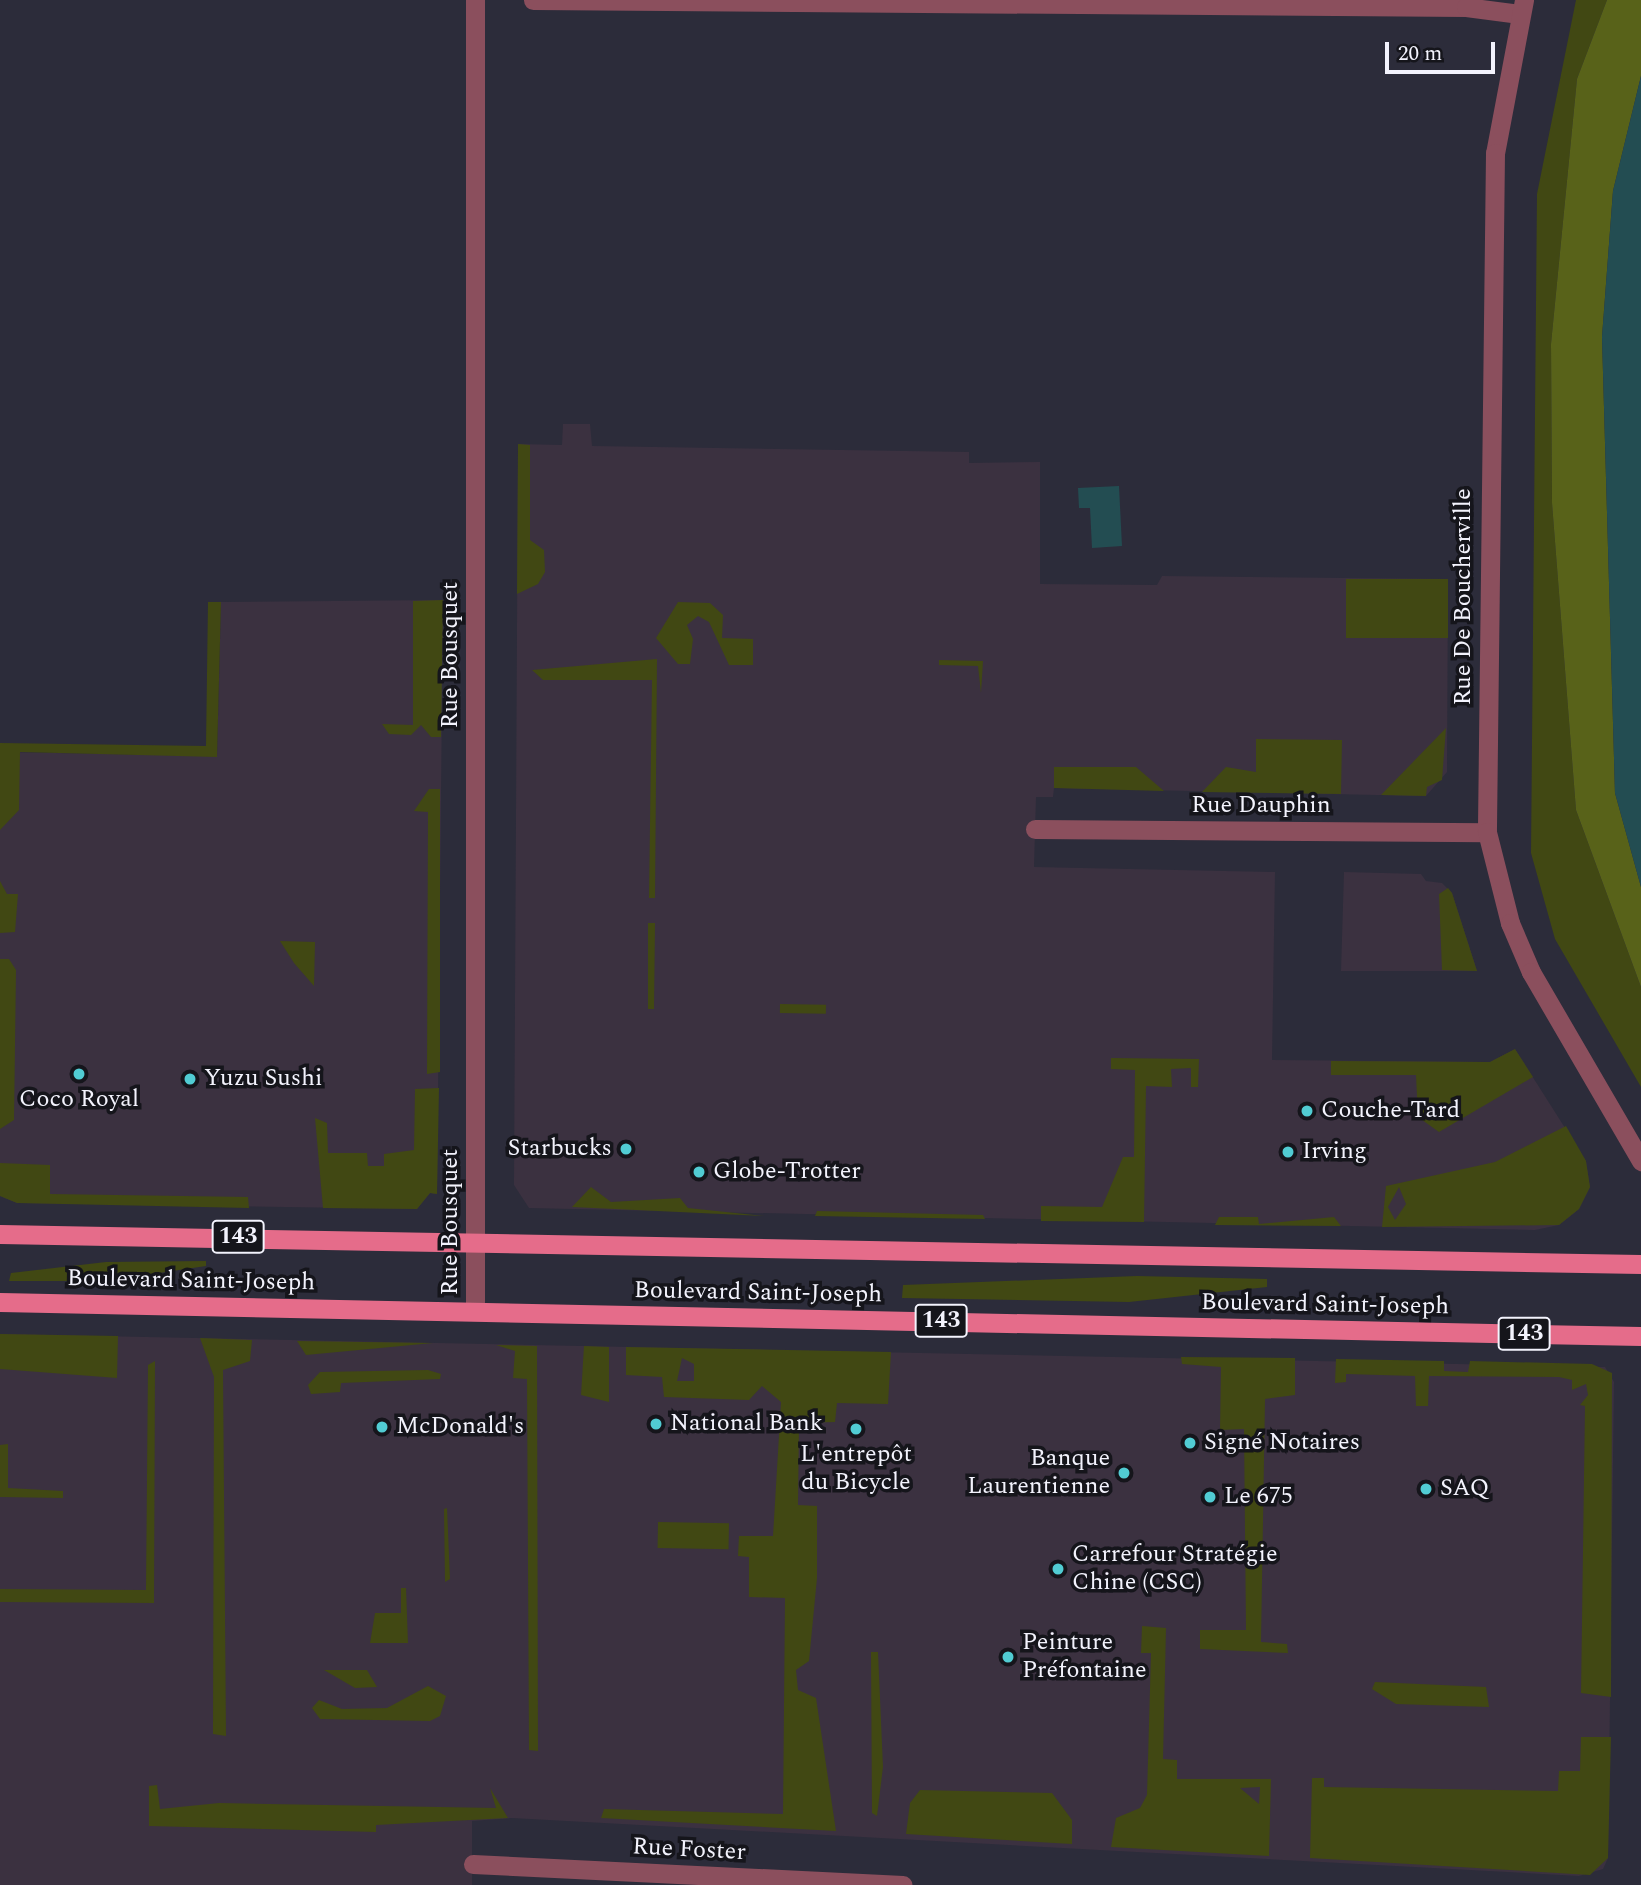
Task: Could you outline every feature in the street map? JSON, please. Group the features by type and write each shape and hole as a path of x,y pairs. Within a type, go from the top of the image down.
{"main road":[{"name":"Boulevard Saint-Joseph","path":"0,1234 1641,1264"},
{"name":"Boulevard Saint-Joseph","path":"0,1302 1641,1336"}],"street":[{"name":"Rue Bousquet","path":"475,0 475,1311"},
{"path":"533,0 1522,7"},
{"name":"Rue De Boucherville","path":"1522,7 1495,153 1487,832 1504,902 1531,972 1641,1161"},
{"name":"Rue Dauphin","path":"1035,829 1487,832"},
{"name":"Rue Foster","path":"473,1864 902,1885"}],"shaded area":[{"path":"1641,76 1641,887 1615,793 1602,337 1613,191"},
{"path":"563,424 590,424 592,446 969,452 969,463 1040,462 1040,584 1157,585 1162,576 1448,579 1447,772 1426,796 1054,788 1053,797 1036,797 1034,867 1275,872 1272,1060 1490,1062 1515,1049 1586,1161 1590,1187 1579,1209 1559,1225 1535,1230 529,1208 514,1185 518,444 562,445"},
{"path":"1119,486 1122,546 1092,548 1090,508 1079,508 1078,488"},
{"path":"443,600 437,1194 430,1193 417,1209 17,1203 0,1196 0,752 217,756 221,602"},
{"path":"1344,872 1421,874 1426,881 1442,883 1452,893 1477,971 1341,971"},
{"path":"0,1334 1605,1367 1614,1382 1608,1858 1603,1869 1579,1876 512,1818 472,1821 472,1885 0,1885"}],"green space":[{"path":"1576,0 1607,0 1577,79 1551,344 1552,503 1576,810 1641,987 1641,1087 1555,939 1531,853 1537,194"},
{"path":"1607,0 1641,0 1641,76 1613,191 1602,337 1615,793 1641,887 1641,987 1576,810 1552,503 1551,344 1577,79"},
{"path":"518,444 530,445 530,540 544,550 545,572 538,584 517,594"},
{"path":"1346,579 1448,579 1448,638 1346,638"},
{"path":"443,600 441,737 431,737 421,725 411,735 389,734 382,724 413,725 413,601"},
{"path":"208,602 221,602 217,757 20,752 19,810 0,830 0,743 206,746"},
{"path":"678,602 710,603 723,615 722,638 753,639 753,665 729,665 709,622 698,616 687,625 693,639 690,664 678,664 656,638"},
{"path":"657,659 655,898 649,898 652,680 543,680 532,670"},
{"path":"939,660 983,661 981,693 978,666 939,665"},
{"path":"1446,728 1442,780 1427,787 1426,796 1381,795"},
{"path":"1256,739 1342,740 1341,794 1202,792 1226,767 1256,772"},
{"path":"1054,767 1136,767 1164,791 1054,788"},
{"path":"429,789 440,789 440,1072 427,1074 428,812 414,811"},
{"path":"0,881 7,894 18,894 15,932 0,933"},
{"path":"1448,888 1452,893 1477,971 1442,970 1439,894"},
{"path":"648,923 655,923 654,1009 648,1009"},
{"path":"280,941 315,942 314,986 294,963"},
{"path":"0,959 9,959 16,970 14,1120 0,1129"},
{"path":"780,1004 826,1005 826,1014 780,1013"},
{"path":"1515,1049 1533,1077 1439,1132 1418,1117 1416,1075 1331,1075 1331,1061 1490,1062"},
{"path":"1111,1058 1199,1059 1198,1087 1191,1087 1191,1068 1171,1069 1172,1087 1146,1086 1144,1222 1041,1221 1041,1206 1102,1207 1123,1157 1134,1157 1135,1070 1111,1069"},
{"path":"439,1088 437,1194 430,1193 417,1209 323,1208 315,1118 327,1123 328,1153 367,1153 368,1166 384,1166 384,1154 414,1150 415,1089"},
{"path":"1566,1126 1586,1161 1590,1187 1579,1209 1559,1225 1382,1227 1386,1186 1495,1162","holes":["1399,1187 1406,1204 1395,1220 1388,1207"]},
{"path":"0,1163 50,1165 50,1194 248,1197 249,1208 17,1203 0,1196"},
{"path":"591,1187 611,1202 680,1198 688,1208 764,1216 572,1207"},
{"path":"817,1211 983,1215 985,1219 815,1216"},
{"path":"1219,1217 1258,1217 1259,1224 1334,1217 1341,1226 1215,1225"},
{"path":"206,1261 206,1266 105,1281 9,1281 11,1273 106,1262"},
{"path":"1137,1276 1267,1279 1267,1287 1129,1302 902,1298 903,1285"},
{"path":"0,1334 118,1336 117,1378 0,1369"},
{"path":"200,1338 252,1340 250,1361 223,1370 226,1736 213,1734 214,1377"},
{"path":"297,1341 433,1343 306,1355"},
{"path":"496,1345 537,1346 538,1751 529,1750 527,1379 513,1378 515,1351"},
{"path":"584,1346 609,1347 609,1402 581,1395"},
{"path":"626,1347 891,1352 888,1404 837,1403 835,1422 799,1423 798,1505 817,1506 817,1578 809,1661 796,1670 798,1690 816,1698 836,1831 601,1818 604,1809 783,1814 785,1598 749,1597 749,1557 738,1556 739,1536 773,1536 781,1402 762,1386 749,1400 664,1397 662,1377 626,1375","holes":["682,1358 694,1364 694,1381 677,1381"]},
{"path":"1181,1357 1295,1358 1295,1395 1265,1399 1261,1642 1287,1644 1288,1653 1200,1649 1200,1630 1246,1630 1244,1429 1220,1430 1221,1367 1182,1364"},
{"path":"1336,1359 1444,1361 1444,1371 1468,1372 1470,1361 1592,1364 1612,1373 1611,1697 1581,1693 1585,1406 1580,1405 1588,1395 1586,1384 1572,1390 1572,1380 1559,1377 1429,1376 1428,1406 1416,1406 1415,1376 1346,1374 1346,1382 1335,1383"},
{"path":"155,1361 154,1603 0,1602 0,1589 146,1590 148,1365"},
{"path":"428,1370 441,1374 440,1379 341,1383 340,1392 311,1394 308,1385 320,1372"},
{"path":"8,1444 8,1488 63,1491 63,1498 0,1497 0,1445"},
{"path":"447,1508 450,1579 445,1582 444,1509"},
{"path":"658,1522 729,1523 729,1549 658,1548"},
{"path":"401,1588 406,1588 408,1643 370,1643 375,1613 401,1613"},
{"path":"1142,1626 1166,1628 1163,1759 1177,1760 1177,1779 1271,1779 1269,1856 1111,1847 1116,1818 1140,1808 1147,1795 1151,1653 1141,1653","holes":["1260,1787 1259,1804 1240,1788"]},
{"path":"871,1652 878,1652 883,1767 877,1816 872,1813"},
{"path":"324,1670 367,1670 377,1687 355,1688"},
{"path":"1375,1682 1486,1687 1489,1707 1396,1704 1372,1689"},
{"path":"428,1686 446,1696 440,1716 430,1721 320,1719 312,1708 319,1700 342,1709 387,1708"},
{"path":"1581,1737 1611,1737 1608,1858 1590,1875 1310,1858 1312,1778 1324,1778 1324,1787 1558,1791 1559,1771 1580,1771"},
{"path":"157,1785 160,1809 219,1803 496,1808 490,1788 508,1818 376,1825 376,1832 149,1826 149,1786"},
{"path":"920,1790 1052,1793 1072,1820 1072,1844 906,1834 910,1803"}],"place":[{"name":"Coco Royal","path":"79,1074"},
{"name":"Yuzu Sushi","path":"190,1079"},
{"name":"Couche-Tard","path":"1307,1111"},
{"name":"Starbucks","path":"626,1149"},
{"name":"Irving","path":"1288,1152"},
{"name":"Globe-Trotter","path":"699,1172"},
{"name":"National Bank","path":"656,1424"},
{"name":"McDonald's","path":"382,1427"},
{"name":"L'entrepôt du Bicycle","path":"856,1429"},
{"name":"Signé Notaires","path":"1190,1443"},
{"name":"Banque Laurentienne","path":"1124,1473"},
{"name":"SAQ","path":"1426,1489"},
{"name":"Le 675","path":"1210,1497"},
{"name":"Carrefour Stratégie Chine (CSC)","path":"1058,1569"},
{"name":"Peinture Préfontaine","path":"1008,1657"}]}
